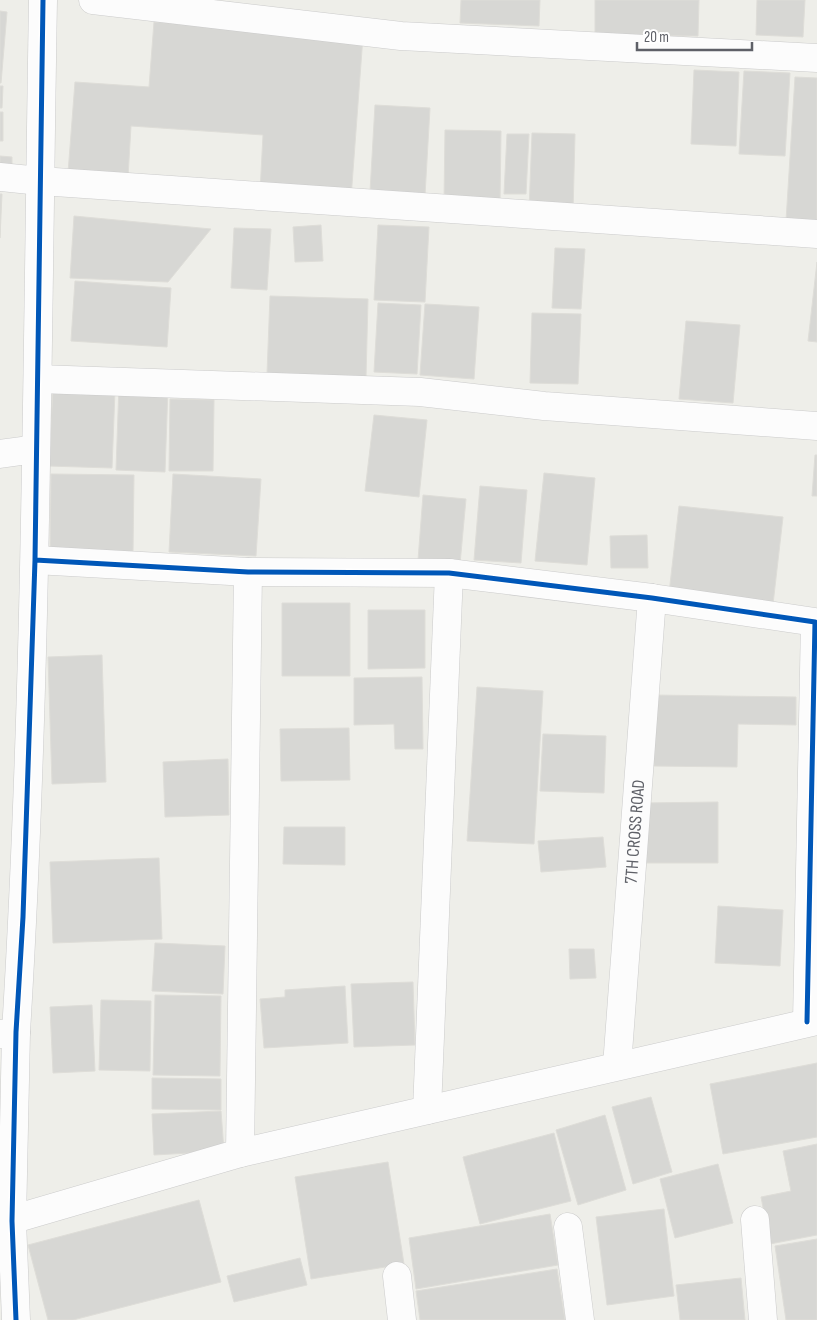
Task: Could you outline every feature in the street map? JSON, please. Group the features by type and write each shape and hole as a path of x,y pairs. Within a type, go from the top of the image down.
{"street":[{"path":"16,1320 6,1222 8,1033 23,916 35,560 43,0"},
{"path":"93,0 401,36 817,58"},
{"path":"0,177 817,234"},
{"path":"38,379 420,392 544,406 817,426"},
{"path":"0,454 36,449"},
{"path":"6,1222 240,1153 812,1021 816,622 652,598 449,573 248,572 35,560"},
{"path":"240,1153 248,572"},
{"path":"427,1110 449,573"},
{"name":"7TH CROSS ROAD","path":"617,1066 652,598"},
{"path":"755,1220 762,1320"},
{"path":"568,1227 580,1320"},
{"path":"397,1276 402,1320"}],"building":[{"path":"461,0 540,0 539,26 460,23"},
{"path":"595,0 699,0 698,36 595,35"},
{"path":"757,0 805,0 803,37 756,35"},
{"path":"0,11 7,12 1,83 0,83"},
{"path":"154,22 363,36 351,198 260,192 263,135 131,126 128,177 68,173 75,82 149,87"},
{"path":"694,70 739,72 736,146 691,144"},
{"path":"744,71 790,73 785,156 739,154"},
{"path":"795,77 817,78 817,223 786,221"},
{"path":"0,86 3,86 2,108 0,108"},
{"path":"375,105 430,108 425,195 370,192"},
{"path":"0,112 3,112 3,141 0,141"},
{"path":"445,130 501,131 500,203 444,202"},
{"path":"532,133 575,134 573,212 529,211"},
{"path":"507,134 529,134 526,194 504,194"},
{"path":"0,156 12,157 12,175 0,175"},
{"path":"0,194 2,194 0,238"},
{"path":"74,216 211,229 168,282 70,278"},
{"path":"321,225 323,261 295,262 293,227"},
{"path":"378,225 429,227 425,302 374,300"},
{"path":"234,228 271,229 267,290 231,288"},
{"path":"555,248 585,249 581,309 552,308"},
{"path":"817,262 817,342 808,341"},
{"path":"75,281 171,288 167,347 71,341"},
{"path":"270,296 368,299 366,377 267,374"},
{"path":"378,303 421,305 417,374 374,372"},
{"path":"425,304 479,307 474,379 420,375"},
{"path":"532,313 581,314 578,384 530,383"},
{"path":"686,321 740,325 733,403 679,399"},
{"path":"119,385 168,387 165,472 116,470"},
{"path":"53,388 115,390 112,468 49,466"},
{"path":"170,399 214,400 213,471 169,471"},
{"path":"374,415 427,420 419,497 365,491"},
{"path":"815,455 817,455 817,496 812,496"},
{"path":"544,473 595,478 587,565 535,561"},
{"path":"51,474 134,475 133,554 50,553"},
{"path":"173,474 261,479 256,556 169,552"},
{"path":"480,486 527,490 521,563 474,560"},
{"path":"423,495 466,499 460,564 418,560"},
{"path":"679,506 783,517 773,604 669,593"},
{"path":"647,535 648,568 611,568 610,536"},
{"path":"282,603 350,603 350,676 282,676"},
{"path":"368,610 425,610 425,668 368,669"},
{"path":"102,655 106,782 52,784 48,657"},
{"path":"422,677 423,749 395,749 394,724 354,725 354,678"},
{"path":"477,687 543,691 534,844 467,841"},
{"path":"654,695 796,697 796,725 738,724 737,767 654,766"},
{"path":"349,728 350,780 281,781 280,729"},
{"path":"543,734 606,736 604,793 540,791"},
{"path":"228,759 229,815 165,817 163,762"},
{"path":"718,802 718,863 644,863 644,803"},
{"path":"284,827 345,827 345,865 283,864"},
{"path":"603,837 606,867 541,872 538,841"},
{"path":"159,858 162,939 53,943 50,862"},
{"path":"718,906 783,910 780,966 715,963"},
{"path":"155,943 225,946 223,994 152,991"},
{"path":"569,949 594,949 596,978 570,979"},
{"path":"413,982 415,1045 354,1047 351,984"},
{"path":"345,986 348,1043 264,1048 260,999 285,997 285,990"},
{"path":"155,995 221,996 220,1076 153,1075"},
{"path":"101,1000 151,1001 150,1071 99,1070"},
{"path":"92,1005 95,1071 53,1073 50,1007"},
{"path":"817,1063 817,1137 723,1154 710,1084"},
{"path":"152,1078 221,1079 221,1110 152,1109"},
{"path":"651,1097 672,1172 633,1184 612,1107"},
{"path":"221,1111 224,1151 154,1155 152,1114"},
{"path":"605,1115 626,1190 578,1205 556,1130"},
{"path":"554,1133 571,1201 480,1224 463,1157"},
{"path":"817,1144 817,1235 770,1244 761,1197 791,1191 783,1151"},
{"path":"388,1162 404,1264 311,1279 295,1177"},
{"path":"718,1164 733,1223 675,1238 660,1179"},
{"path":"199,1200 221,1282 73,1320 48,1320 28,1245"},
{"path":"664,1209 674,1296 607,1305 596,1217"},
{"path":"550,1214 558,1265 416,1289 409,1238"},
{"path":"817,1239 817,1320 786,1320 775,1246"},
{"path":"300,1258 307,1285 234,1302 227,1276"},
{"path":"557,1269 565,1320 420,1320 416,1291"},
{"path":"741,1278 745,1320 680,1320 676,1285"}],"cycle path":[{"path":"16,1320 12,1221 16,1032 23,917 35,560 43,0"},
{"path":"35,560 248,572 449,573 652,598 815,622 807,1022"}]}
